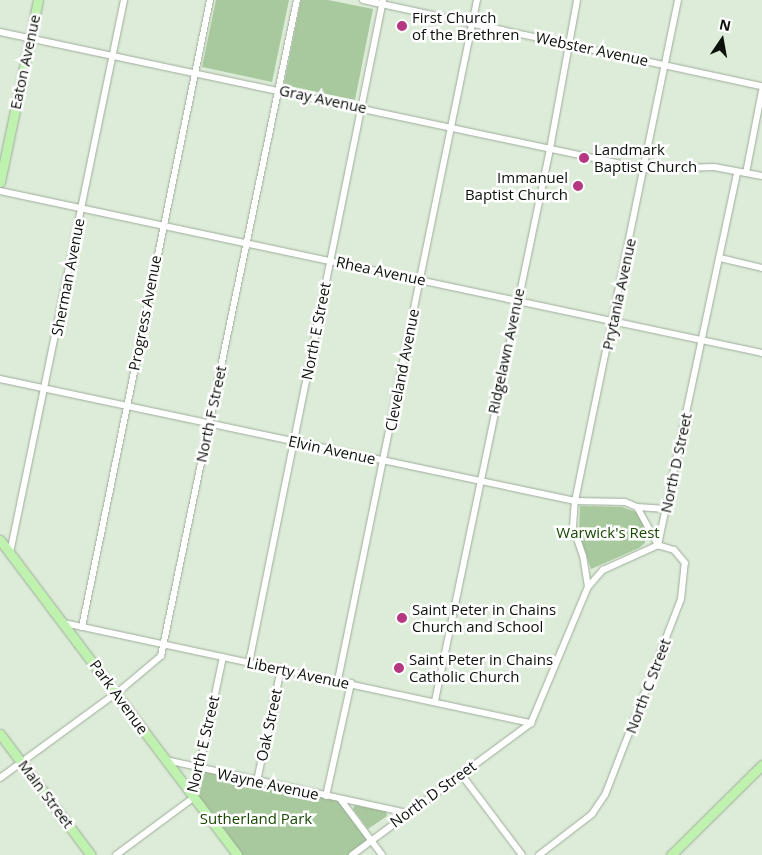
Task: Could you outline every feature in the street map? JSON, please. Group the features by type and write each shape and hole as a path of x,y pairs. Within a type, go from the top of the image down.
{"main road":[{"name":"Eaton Avenue","path":"0,182 38,0"},
{"name":"Park Avenue","path":"0,540 116,691 236,855"},
{"name":"Main Street","path":"0,734 91,855"},
{"path":"671,855 762,765"}],"street":[{"name":"Sherman Avenue","path":"10,553 46,389 124,0"},
{"name":"Progress Avenue","path":"82,627 162,225 210,0"},
{"name":"North F Street","path":"0,778 156,662 164,644 296,0"},
{"name":"Webster Avenue","path":"363,0 383,2 472,24 762,86"},
{"name":"Cleveland Avenue","path":"338,680 477,0"},
{"name":"Ridgelawn Avenue","path":"435,701 516,300 550,149 577,0"},
{"name":"Prytania Avenue","path":"588,587 583,556 573,527 575,501 645,169 678,0"},
{"name":"North E Street","path":"249,663 383,2"},
{"name":"Gray Avenue","path":"0,32 362,107 645,169 714,167 762,176"},
{"path":"746,173 762,91"},
{"name":"North D Street","path":"658,545 737,172"},
{"name":"Rhea Avenue","path":"0,191 613,320 762,354"},
{"path":"720,258 762,268"},
{"name":"Elvin Avenue","path":"0,379 575,501 625,502 637,507 666,509"},
{"path":"531,722 588,587 603,570 658,545 637,507"},
{"name":"North C Street","path":"539,855 592,814 605,795 678,608 685,563 674,550 658,545"},
{"name":"Liberty Avenue","path":"64,623 531,722"},
{"name":"North E Street","path":"116,855 193,798 223,657"},
{"name":"Oak Street","path":"257,782 282,669"},
{"path":"326,796 351,683"},
{"name":"North D Street","path":"352,855 531,722"},
{"name":"Wayne Avenue","path":"166,760 257,782 407,813"},
{"path":"461,774 522,855"},
{"path":"341,800 382,855"}],"green space":[{"path":"216,0 289,0 272,82 202,67"},
{"path":"301,0 328,0 373,9 355,100 284,85"},
{"name":"Warwick's Rest","path":"580,506 622,507 639,513 644,525 645,543 639,548 591,569 579,533"},
{"name":"Sutherland Park","path":"200,768 341,800 371,840 352,855 237,855 193,798"},
{"path":"355,805 386,811 387,816 368,829 353,809"}],"place":[{"name":"First Church of the Brethren","path":"402,26"},
{"name":"Landmark Baptist Church","path":"584,158"},
{"name":"Immanuel Baptist Church","path":"578,186"},
{"name":"Saint Peter in Chains Church and School","path":"402,618"},
{"name":"Saint Peter in Chains Catholic Church","path":"399,668"}]}
